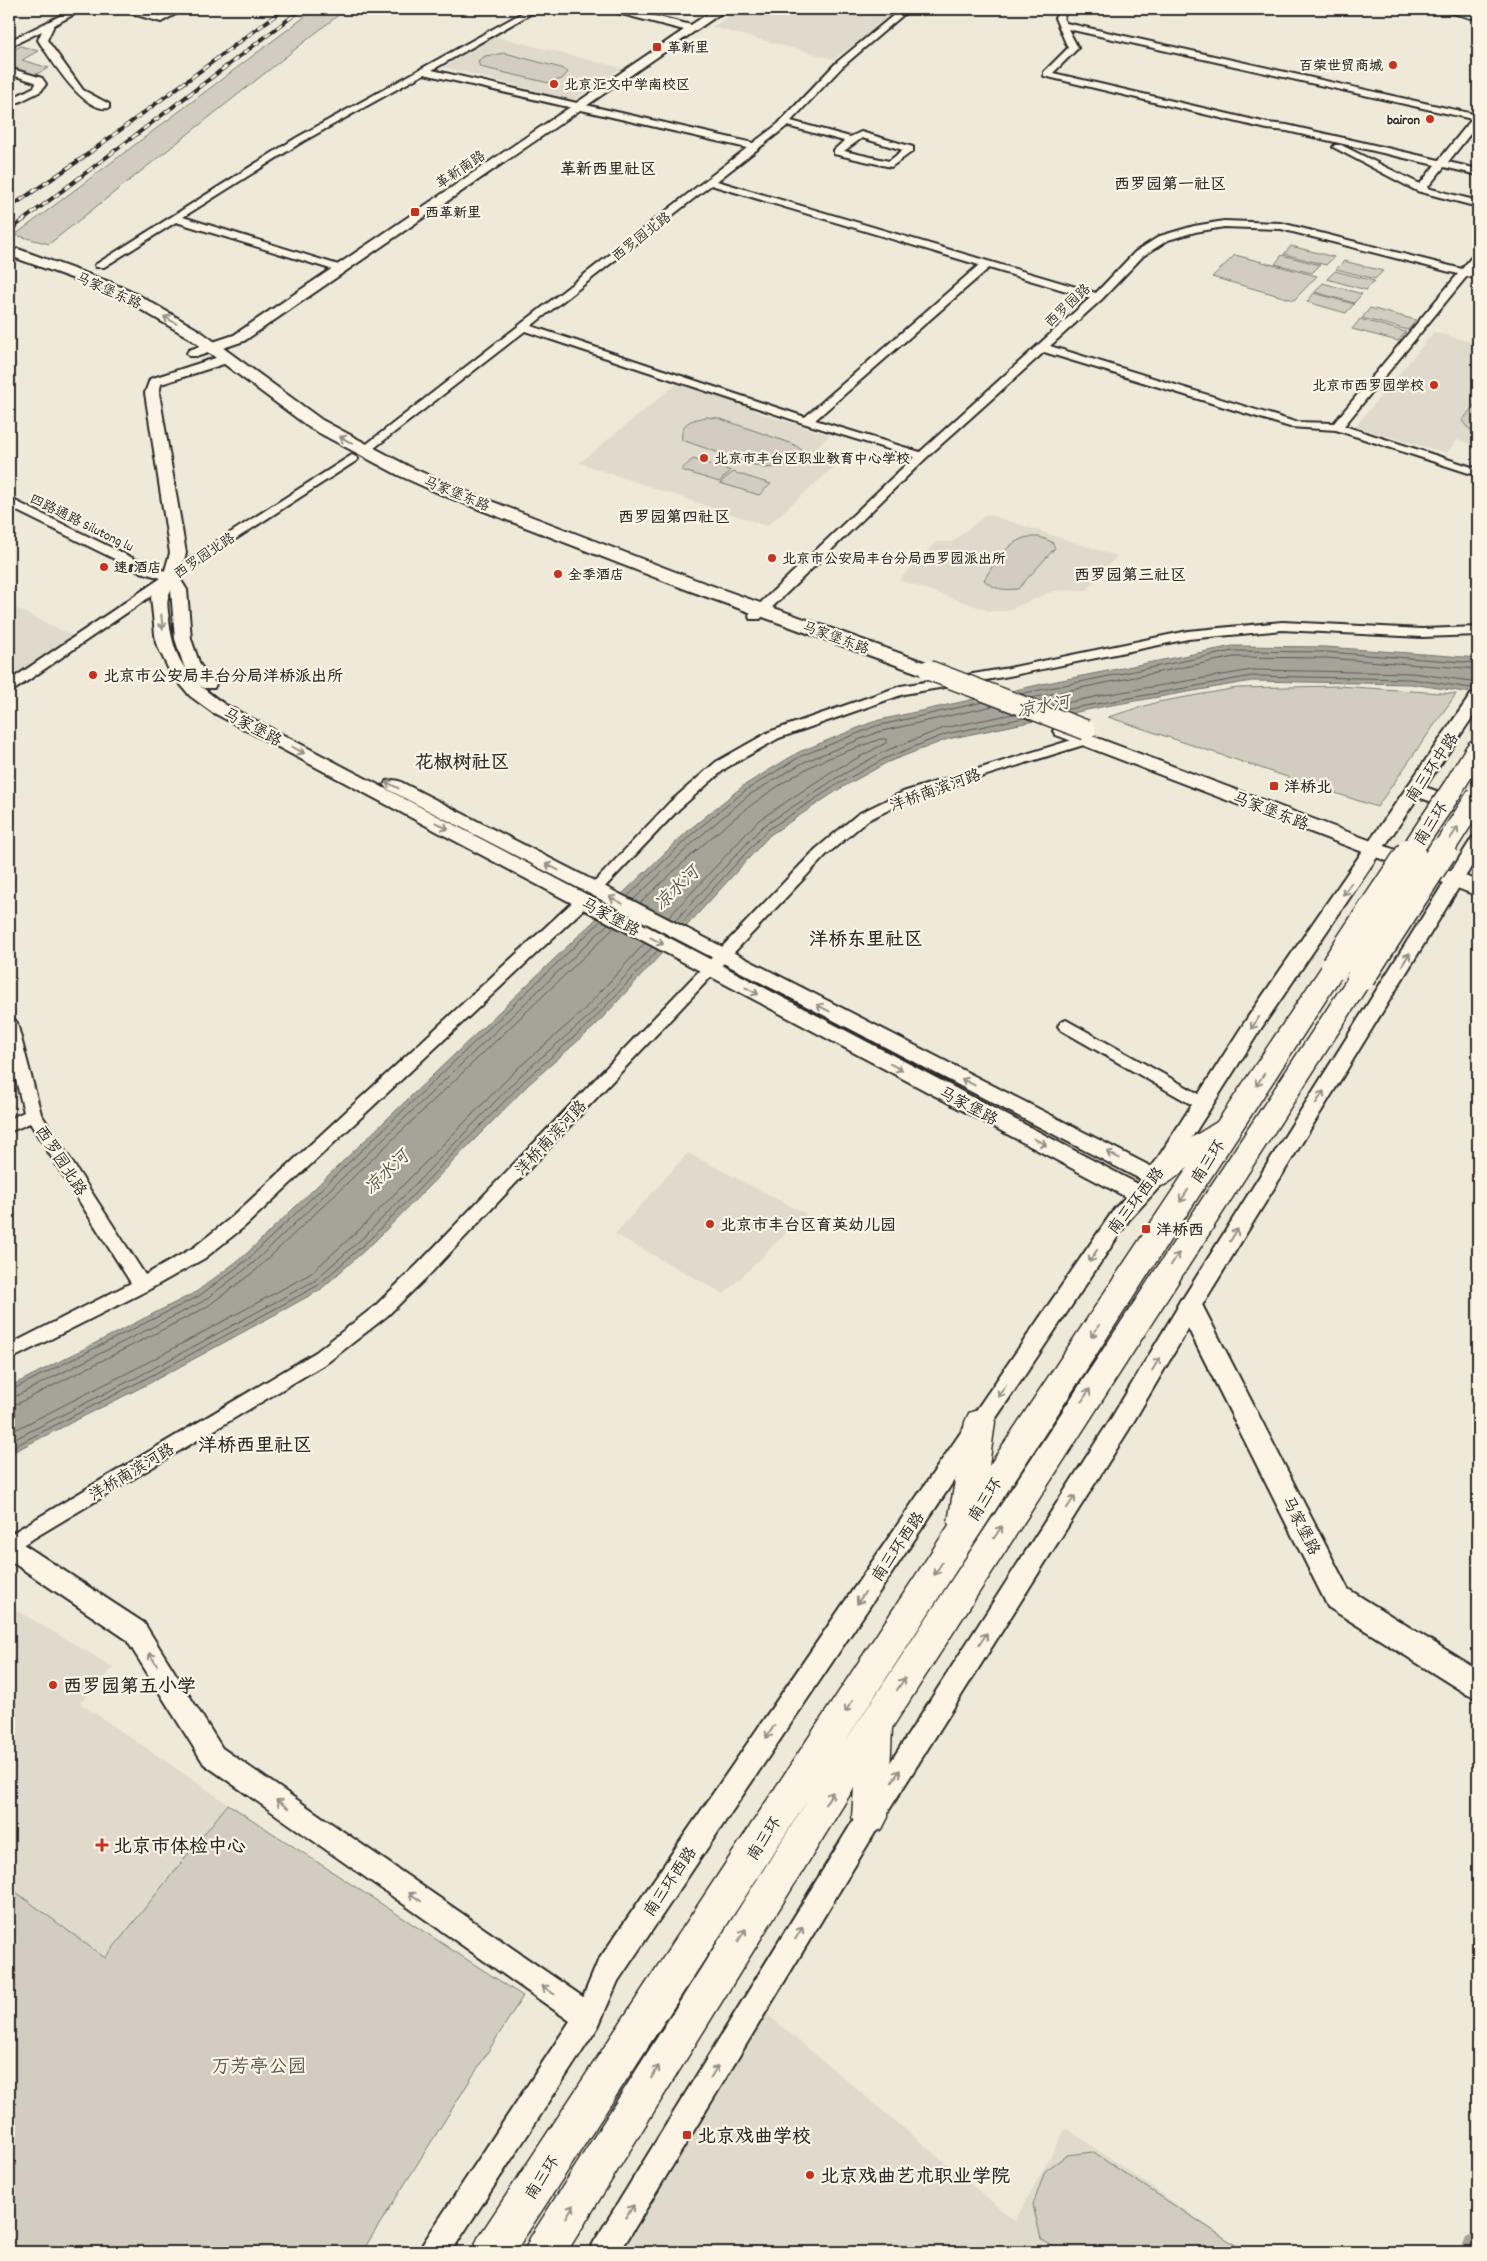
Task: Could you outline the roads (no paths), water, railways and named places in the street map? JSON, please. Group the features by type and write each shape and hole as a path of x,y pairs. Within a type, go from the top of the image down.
{"highway":[{"path":"1456,9 1476,12"},
{"name":"南三环","path":"544,2252 641,2094 1076,1409 1348,972 1478,747"},
{"name":"南三环","path":"492,2252 1230,1126 1348,972 1478,795"},
{"path":"1149,1186 1177,1160 1230,1126"},
{"path":"963,1531 980,1422"},
{"path":"870,1817 875,1725"}],"main road":[{"name":"马家堡东路","path":"13,258 96,291 194,353 228,358 358,455 417,491 921,673 1063,732 1085,735 1465,873 1478,889"},
{"name":"马家堡东路","path":"13,258 107,286 134,299 211,355 291,425 358,455"},
{"path":"921,673 1085,735"},
{"name":"马家堡路","path":"1190,1306 1338,1598 1478,1686"}],"street":[{"path":"9,44 80,9"},
{"path":"137,9 136,12 161,19 181,9"},
{"path":"100,265 299,140 535,9"},
{"path":"614,9 692,30"},
{"name":"革新南路","path":"155,382 211,355 239,338 722,9"},
{"name":"西罗园北路","path":"9,687 171,577 358,455 710,182 784,122 839,65 906,9"},
{"path":"1065,9 1060,18 1073,48 1047,74 1267,126 1345,149 1421,189 1478,204"},
{"path":"1447,9 1476,12"},
{"path":"50,24 42,40 80,92 91,100 106,106"},
{"path":"1064,25 1478,118 1421,189"},
{"path":"9,71 39,80 41,84 38,89 9,104"},
{"path":"423,71 753,146"},
{"path":"784,122 851,140 861,136 910,149 891,164 881,164 837,152 851,140"},
{"path":"1267,126 1286,128 1478,172"},
{"path":"710,182 1098,297"},
{"path":"175,218 341,269"},
{"name":"西罗园路","path":"758,613 922,456 1044,348 1098,297 1139,254 1164,238 1194,229 1224,224 1281,226 1478,276"},
{"path":"1337,427 1478,256"},
{"path":"808,421 986,264"},
{"path":"524,327 808,421 922,456"},
{"path":"1044,348 1294,425 1337,427 1478,473"},
{"name":"马家堡路","path":"155,382 152,393 178,553 171,577 159,597 164,642 175,667 196,692 218,708 589,895 1149,1186"},
{"name":"四路通路 Silutong lu","path":"9,502 144,569 171,577"},
{"path":"9,1352 142,1285 199,1253 238,1222 589,895 674,806 721,765 774,735 901,690 1008,672 1188,635 1282,626 1422,633 1478,631"},
{"name":"南三环中路","path":"1379,843 1474,704"},
{"name":"洋桥南滨河路","path":"9,1546 322,1357 381,1311 424,1269 821,852 863,817 908,795 1085,735"},
{"path":"1416,790 1478,812"},
{"path":"604,2252 870,1817 1120,1424 1190,1306 1465,873 1478,842"},
{"name":"南三环西路","path":"434,2252 588,2017 608,1971 1122,1214 1149,1186 1255,1022 1379,843"},
{"name":"西罗园北路","path":"9,1023 33,1116 142,1285"},
{"path":"1066,1026 1202,1103"},
{"path":"9,1126 33,1116"},
{"path":"9,1546 135,1631 213,1756 588,2017"}],"water":[{"name":"凉水河","path":"1233,646 1326,647 1478,658 1478,694 1411,684 1252,681 1106,706 948,739 888,762 841,788 770,835 595,1026 529,1084 374,1242 320,1290 148,1384 9,1454 9,1387 196,1292 244,1256 690,829 743,786 799,752 875,721 1047,683"}],"railway":[{"path":"9,208 81,159 284,9"},
{"path":"9,231 302,9"}],"place":[{"name":"革新里","path":"657,47"},
{"name":"百荣世贸商城","path":"1393,65"},
{"name":"北京汇文中学南校区","path":"554,84"},
{"name":"bairon","path":"1430,119"},
{"name":"西革新里","path":"415,212"},
{"name":"北京市西罗园学校","path":"1434,385"},
{"name":"北京市丰台区职业教育中心学校","path":"704,458"},
{"name":"北京市公安局丰台分局西罗园派出所","path":"772,558"},
{"name":"速8酒店","path":"104,567"},
{"name":"全季酒店","path":"558,574"},
{"name":"北京市公安局丰台分局洋桥派出所","path":"93,675"},
{"name":"洋桥北","path":"1274,786"},
{"name":"北京市丰台区育英幼儿园","path":"710,1224"},
{"name":"洋桥西","path":"1146,1229"},
{"name":"西罗园第五小学","path":"53,1685"},
{"name":"北京市体检中心","path":"102,1845"},
{"name":"北京戏曲学校","path":"687,2135"},
{"name":"北京戏曲艺术职业学院","path":"810,2175"}],"district":[{"name":"革新西里社区","path":"608,168"},
{"name":"西罗园第一社区","path":"1170,183"},
{"name":"西罗园第四社区","path":"674,516"},
{"name":"西罗园第三社区","path":"1130,574"},
{"name":"花椒树社区","path":"462,761"},
{"name":"洋桥东里社区","path":"866,938"},
{"name":"洋桥西里社区","path":"255,1444"}],"park label":[{"name":"万芳亭公园","path":"259,2065"}]}
